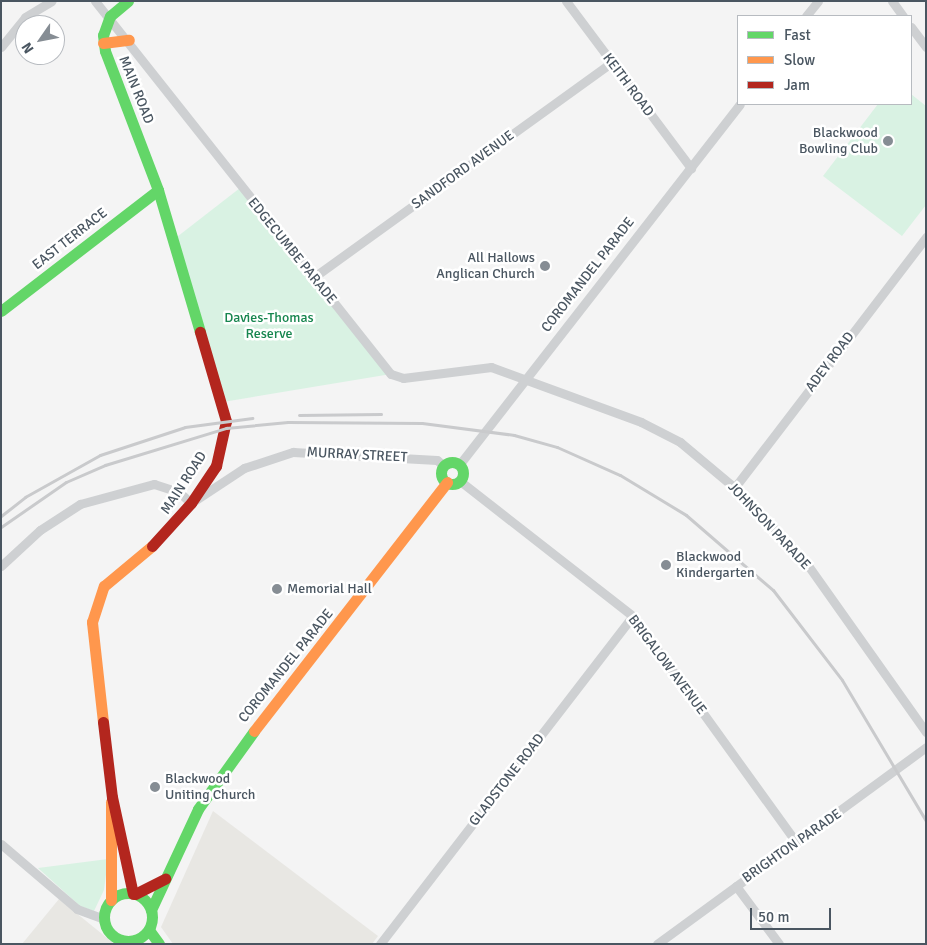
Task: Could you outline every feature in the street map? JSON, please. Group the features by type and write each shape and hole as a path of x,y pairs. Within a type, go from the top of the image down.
{"main road":[{"path":"110,16 128,1"},
{"name":"MAIN ROAD","path":"110,16 103,44 158,190 226,421 216,466 192,503 166,534 116,572 96,604 92,622 112,797 111,900"},
{"path":"103,44 116,38 129,40"},
{"name":"EAST TERRACE","path":"1,311 158,190"},
{"path":"460,465 460,480 446,482 442,474 444,466 460,465"},
{"name":"COROMANDEL PARADE","path":"151,910 198,809 228,762 322,647 446,482"},
{"name":"MAIN ROAD","path":"112,797 121,824 134,894"},
{"path":"134,894 151,910 149,930 137,942 117,941 104,919 111,900 134,894 165,879"},
{"path":"149,930 159,944"}],"street":[{"path":"1,47 25,16 52,1"},
{"name":"EDGECUMBE PARADE","path":"95,1 110,16 196,132 391,374 403,378 491,367 527,377"},
{"name":"KEITH ROAD","path":"566,1 690,168"},
{"path":"807,15 818,1"},
{"path":"892,1 902,15"},
{"path":"912,28 926,47"},
{"name":"SANDFORD AVENUE","path":"314,277 612,62"},
{"name":"COROMANDEL PARADE","path":"460,465 739,105"},
{"name":"ADEY ROAD","path":"734,487 926,237"},
{"name":"JOHNSON PARADE","path":"527,377 641,422 680,442 734,487 806,564 926,732"},
{"name":"MURRAY STREET","path":"192,503 244,468 293,452 437,460 444,466"},
{"name":"BRIGALOW AVENUE","path":"460,480 633,616 795,842"},
{"path":"1,566 57,517 105,495 154,484 178,492 192,503"},
{"name":"GLADSTONE ROAD","path":"380,944 633,616"},
{"name":"BRIGHTON PARADE","path":"657,944 926,748"},
{"path":"1,844 64,898 85,913 104,919"},
{"path":"736,886 779,944"}],"shaded area":[{"path":"213,811 378,936 372,944 173,944 161,927"},
{"path":"59,899 112,942 112,944 22,944"}],"green space":[{"name":"Blackwood Bowling Club","path":"912,95 926,106 926,205 902,236 823,176 877,105 912,105"},
{"name":"Davies-Thomas Reserve","path":"240,188 391,374 223,402 173,240"},
{"path":"108,859 104,890 94,911 80,906 38,868"}],"railway":[{"path":"299,415 381,414"},
{"path":"1,516 25,497 100,455 185,427 252,418"},
{"path":"1,527 66,482 105,465 226,428 288,422 422,423 514,435 557,447 620,475 686,515 773,590 842,680 926,821"}],"traffic: fast":[{"path":"128,1 110,16 103,35 105,51 158,190 200,332"},
{"path":"1,311 158,190"},
{"path":"452,462 460,465 463,473 460,481 452,484 444,481 441,473 444,465 452,462"},
{"path":"151,910 198,809 254,731"},
{"path":"128,893 137,895 145,900 150,908 152,917 150,926 145,934 137,939 128,941 119,939 111,934 106,926 104,917 106,908 111,900 119,895 128,893"},
{"path":"149,930 159,944"}],"traffic: slow":[{"path":"103,43 129,40"},
{"path":"254,731 447,482"},
{"path":"103,722 92,622 104,586 152,546"},
{"path":"111,802 111,900"}],"traffic: jam":[{"path":"152,546 191,503 216,466 226,421 200,332"},
{"path":"103,722 112,797 133,894"},
{"path":"135,894 165,879"}],"place":[{"name":"Blackwood Bowling Club","path":"888,141"},
{"name":"All Hallows Anglican Church","path":"545,266"},
{"name":"Blackwood Kindergarten","path":"666,565"},
{"name":"Memorial Hall","path":"277,589"},
{"name":"Blackwood Uniting Church","path":"155,787"}]}
